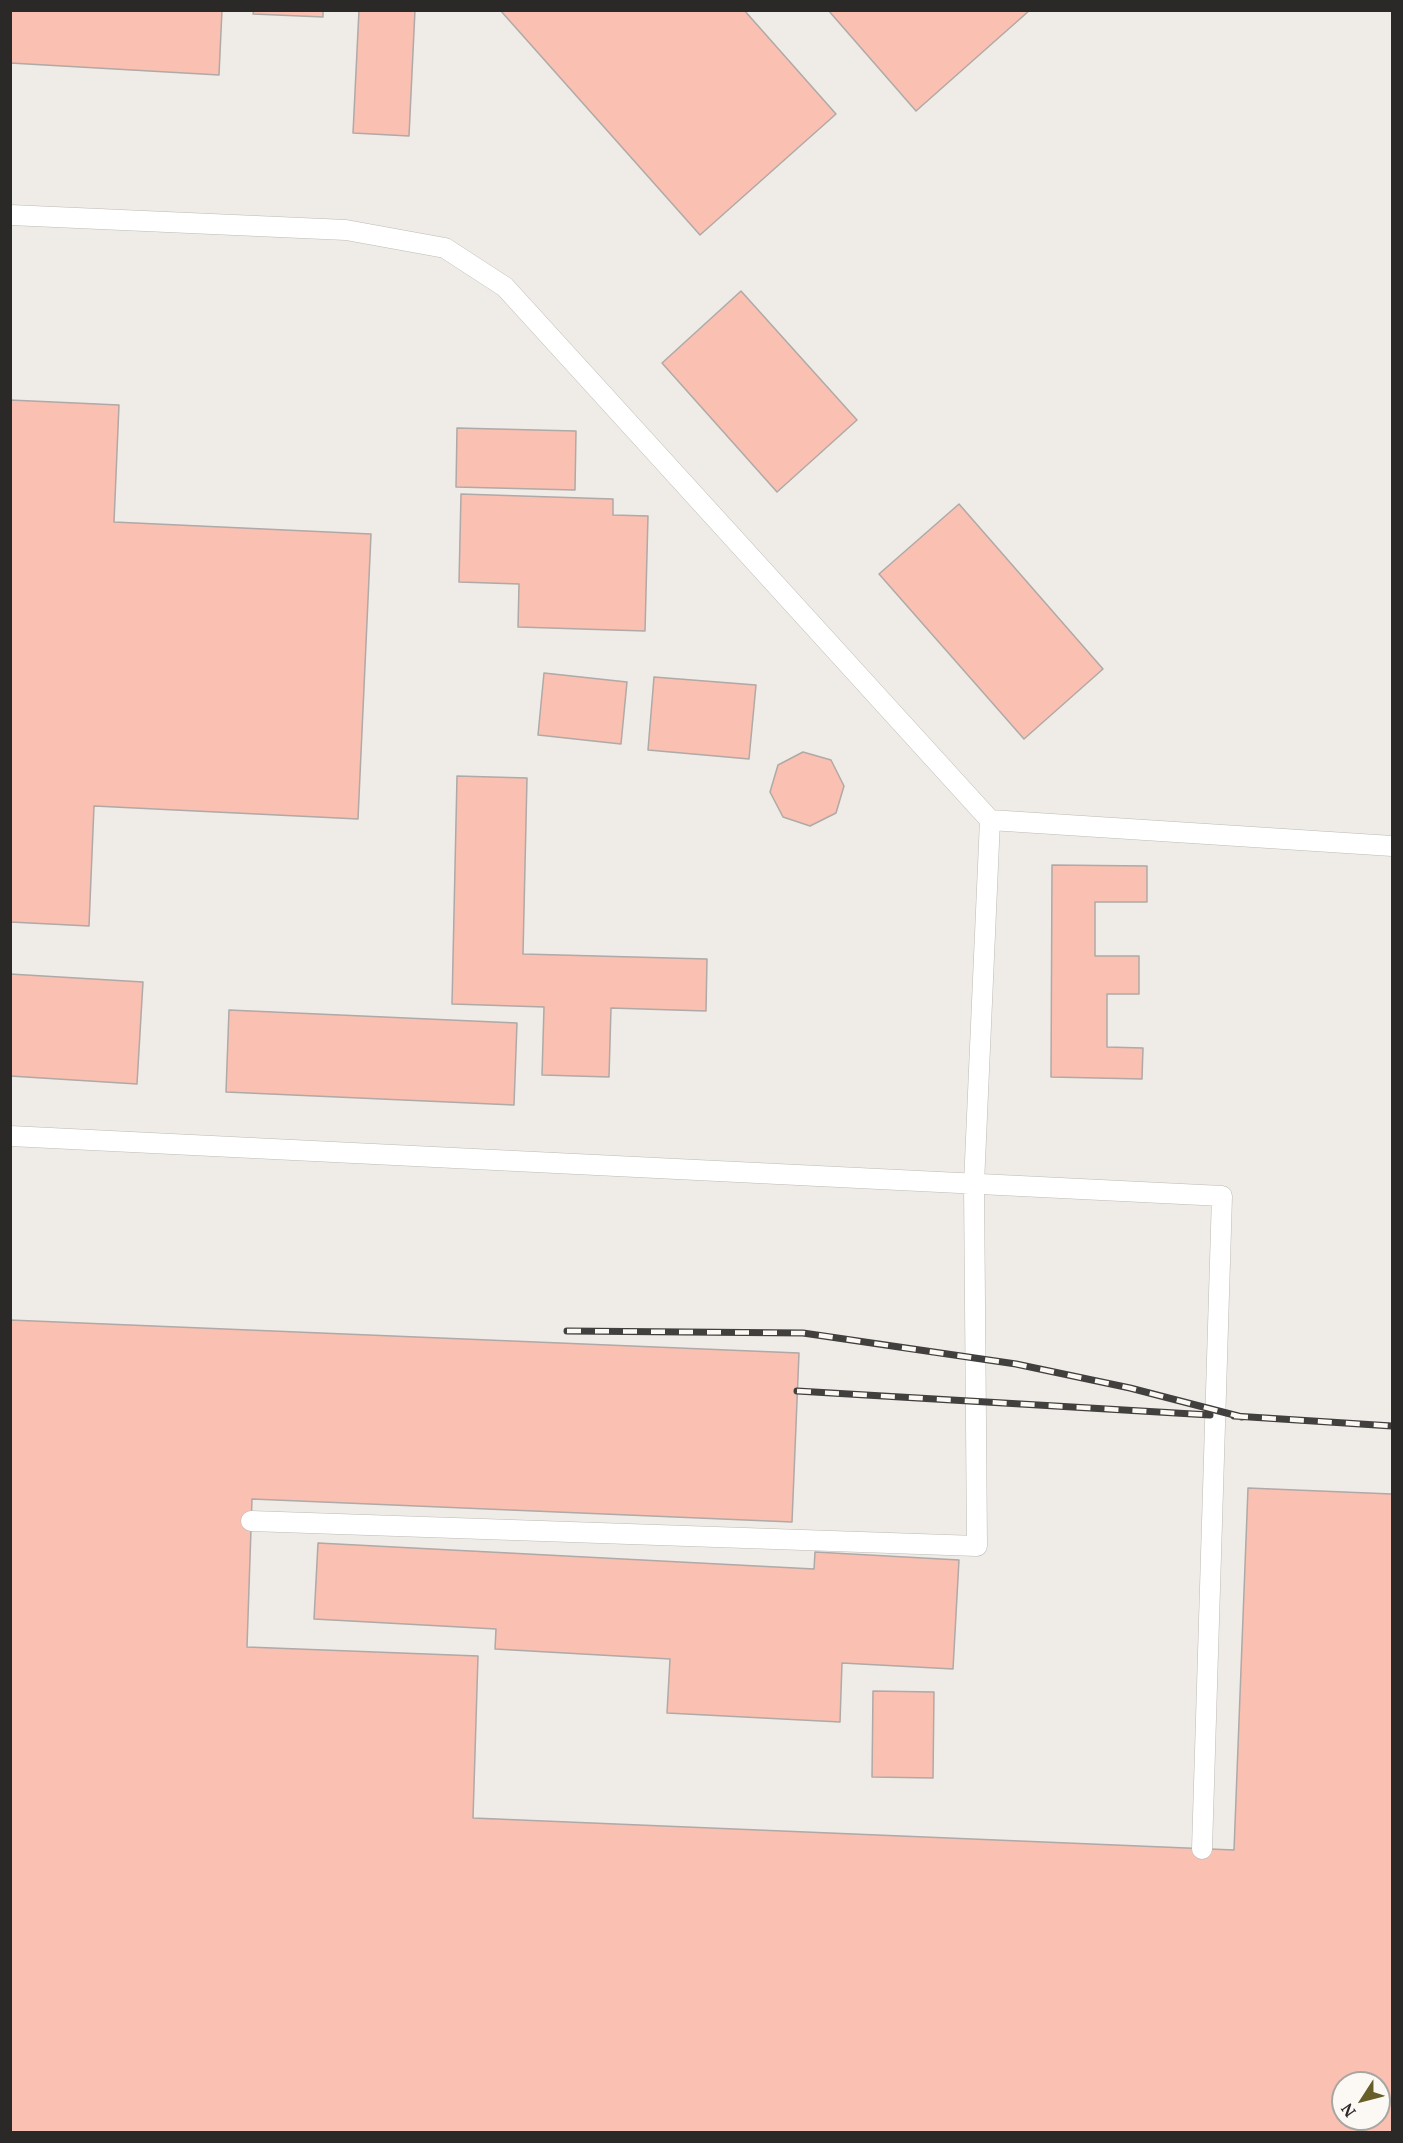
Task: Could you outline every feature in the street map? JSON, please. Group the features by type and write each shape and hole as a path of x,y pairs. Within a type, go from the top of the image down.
{"lane":[{"path":"10,215 346,230 445,248 505,287 990,820 1392,846"},
{"path":"251,1521 977,1546 974,1184 990,820"},
{"path":"10,1136 1222,1196 1202,1849"}],"building":[{"path":"10,10 222,10 219,75 10,63"},
{"path":"254,10 323,10 323,17 253,14"},
{"path":"359,10 415,10 409,136 353,133"},
{"path":"500,10 744,10 836,114 700,235"},
{"path":"828,10 1030,10 916,111"},
{"path":"741,291 857,420 777,492 662,363"},
{"path":"10,400 119,405 114,522 371,534 358,819 94,806 89,926 10,922"},
{"path":"457,428 576,431 575,490 456,487"},
{"path":"461,494 613,499 613,515 648,516 645,631 518,627 519,584 459,582"},
{"path":"959,504 1103,669 1024,739 879,574"},
{"path":"544,673 627,682 621,744 538,735"},
{"path":"654,677 756,685 749,759 648,750"},
{"path":"803,752 831,760 844,786 836,813 810,826 783,817 770,792 778,765"},
{"path":"457,776 527,778 523,954 707,959 706,1011 611,1008 609,1077 542,1075 544,1007 452,1004"},
{"path":"1052,865 1147,866 1147,902 1095,902 1095,956 1139,956 1139,994 1107,994 1107,1047 1143,1048 1142,1079 1051,1077"},
{"path":"10,974 143,982 137,1084 10,1076"},
{"path":"229,1010 517,1023 514,1105 226,1092"},
{"path":"10,1320 799,1353 792,1522 252,1499 247,1647 478,1656 473,1818 1234,1850 1248,1488 1392,1494 1392,2132 10,2132"},
{"path":"318,1543 814,1569 815,1552 959,1560 953,1669 842,1663 840,1722 667,1713 670,1659 495,1649 496,1629 314,1619"},
{"path":"873,1691 934,1692 933,1778 872,1777"}],"railway":[{"path":"567,1331 803,1333 1016,1364 1130,1388 1242,1417"},
{"path":"797,1391 1210,1415"},
{"path":"1234,1416 1392,1426"}]}
